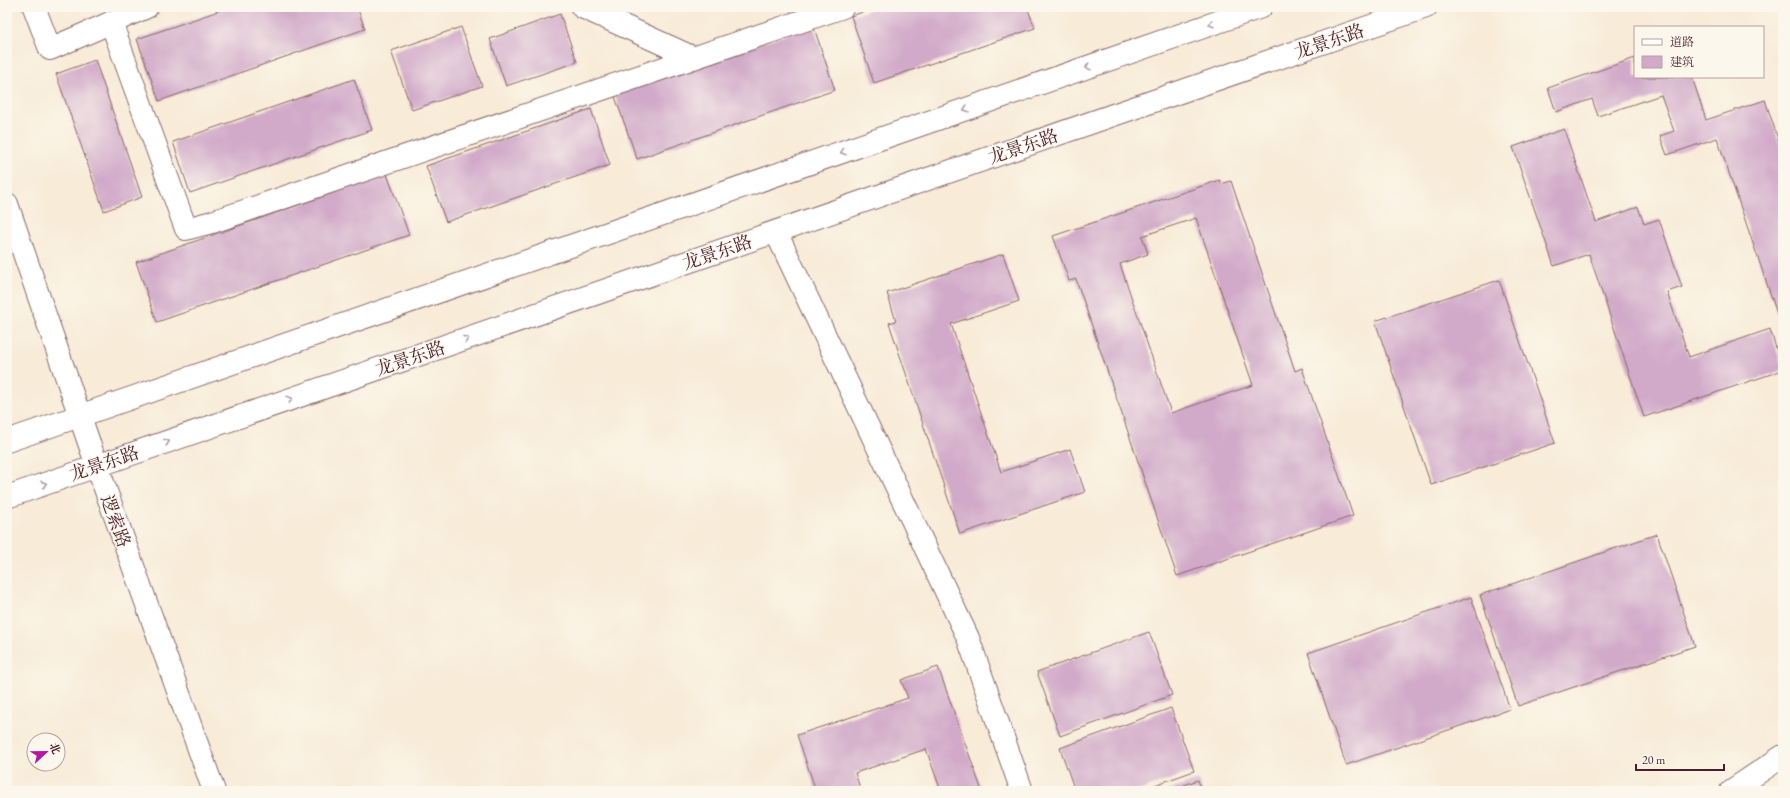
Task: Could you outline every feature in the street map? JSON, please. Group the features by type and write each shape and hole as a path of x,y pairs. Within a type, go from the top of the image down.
{"main road":[{"path":"34,7 50,49 147,7"},
{"path":"582,7 694,58"},
{"path":"111,22 186,229 212,222 843,7"},
{"path":"7,441 1261,7"},
{"name":"龙景东路","path":"7,497 1426,7"},
{"name":"逻索路","path":"7,204 97,466 214,791"},
{"path":"776,232 968,638 1022,791"},
{"path":"1731,791 1783,756"}],"building":[{"path":"230,7 357,7 365,29 159,101 137,39"},
{"path":"878,7 1027,7 1035,28 874,83 851,16"},
{"path":"560,14 577,62 506,86 490,39"},
{"path":"813,25 835,90 637,159 614,94"},
{"path":"461,27 482,86 412,110 391,51"},
{"path":"1634,58 1634,78 1692,78 1706,120 1765,100 1783,154 1783,331 1717,138 1667,155 1660,136 1674,131 1661,95 1598,116 1592,99 1556,112 1548,88"},
{"path":"95,60 142,197 104,211 56,74"},
{"path":"354,79 372,130 190,193 173,142"},
{"path":"591,109 610,165 446,222 426,166"},
{"path":"1564,129 1596,222 1638,207 1644,224 1659,219 1682,287 1667,292 1689,357 1770,329 1783,370 1644,417 1589,254 1554,266 1513,147"},
{"path":"387,174 409,235 157,322 136,262"},
{"path":"1220,180 1221,184 1231,181 1295,371 1302,368 1353,516 1177,576 1076,279 1069,281 1053,236","holes":["1196,218 1253,385 1171,413 1120,264 1148,254 1142,236"]},
{"path":"1003,254 1019,301 951,324 1001,472 1070,449 1085,492 960,534 889,323 896,321 887,293"},
{"path":"1499,280 1555,443 1431,485 1375,321"},
{"path":"1657,534 1695,646 1518,706 1480,595"},
{"path":"1471,597 1510,709 1346,765 1308,653"},
{"path":"1149,632 1172,695 1060,736 1037,672"},
{"path":"938,667 982,791 941,791 926,749 855,773 861,791 816,791 797,735 908,698 901,680"},
{"path":"1171,708 1194,771 1138,791 1075,791 1060,748"},
{"path":"1198,780 1202,791 1167,791"}]}
